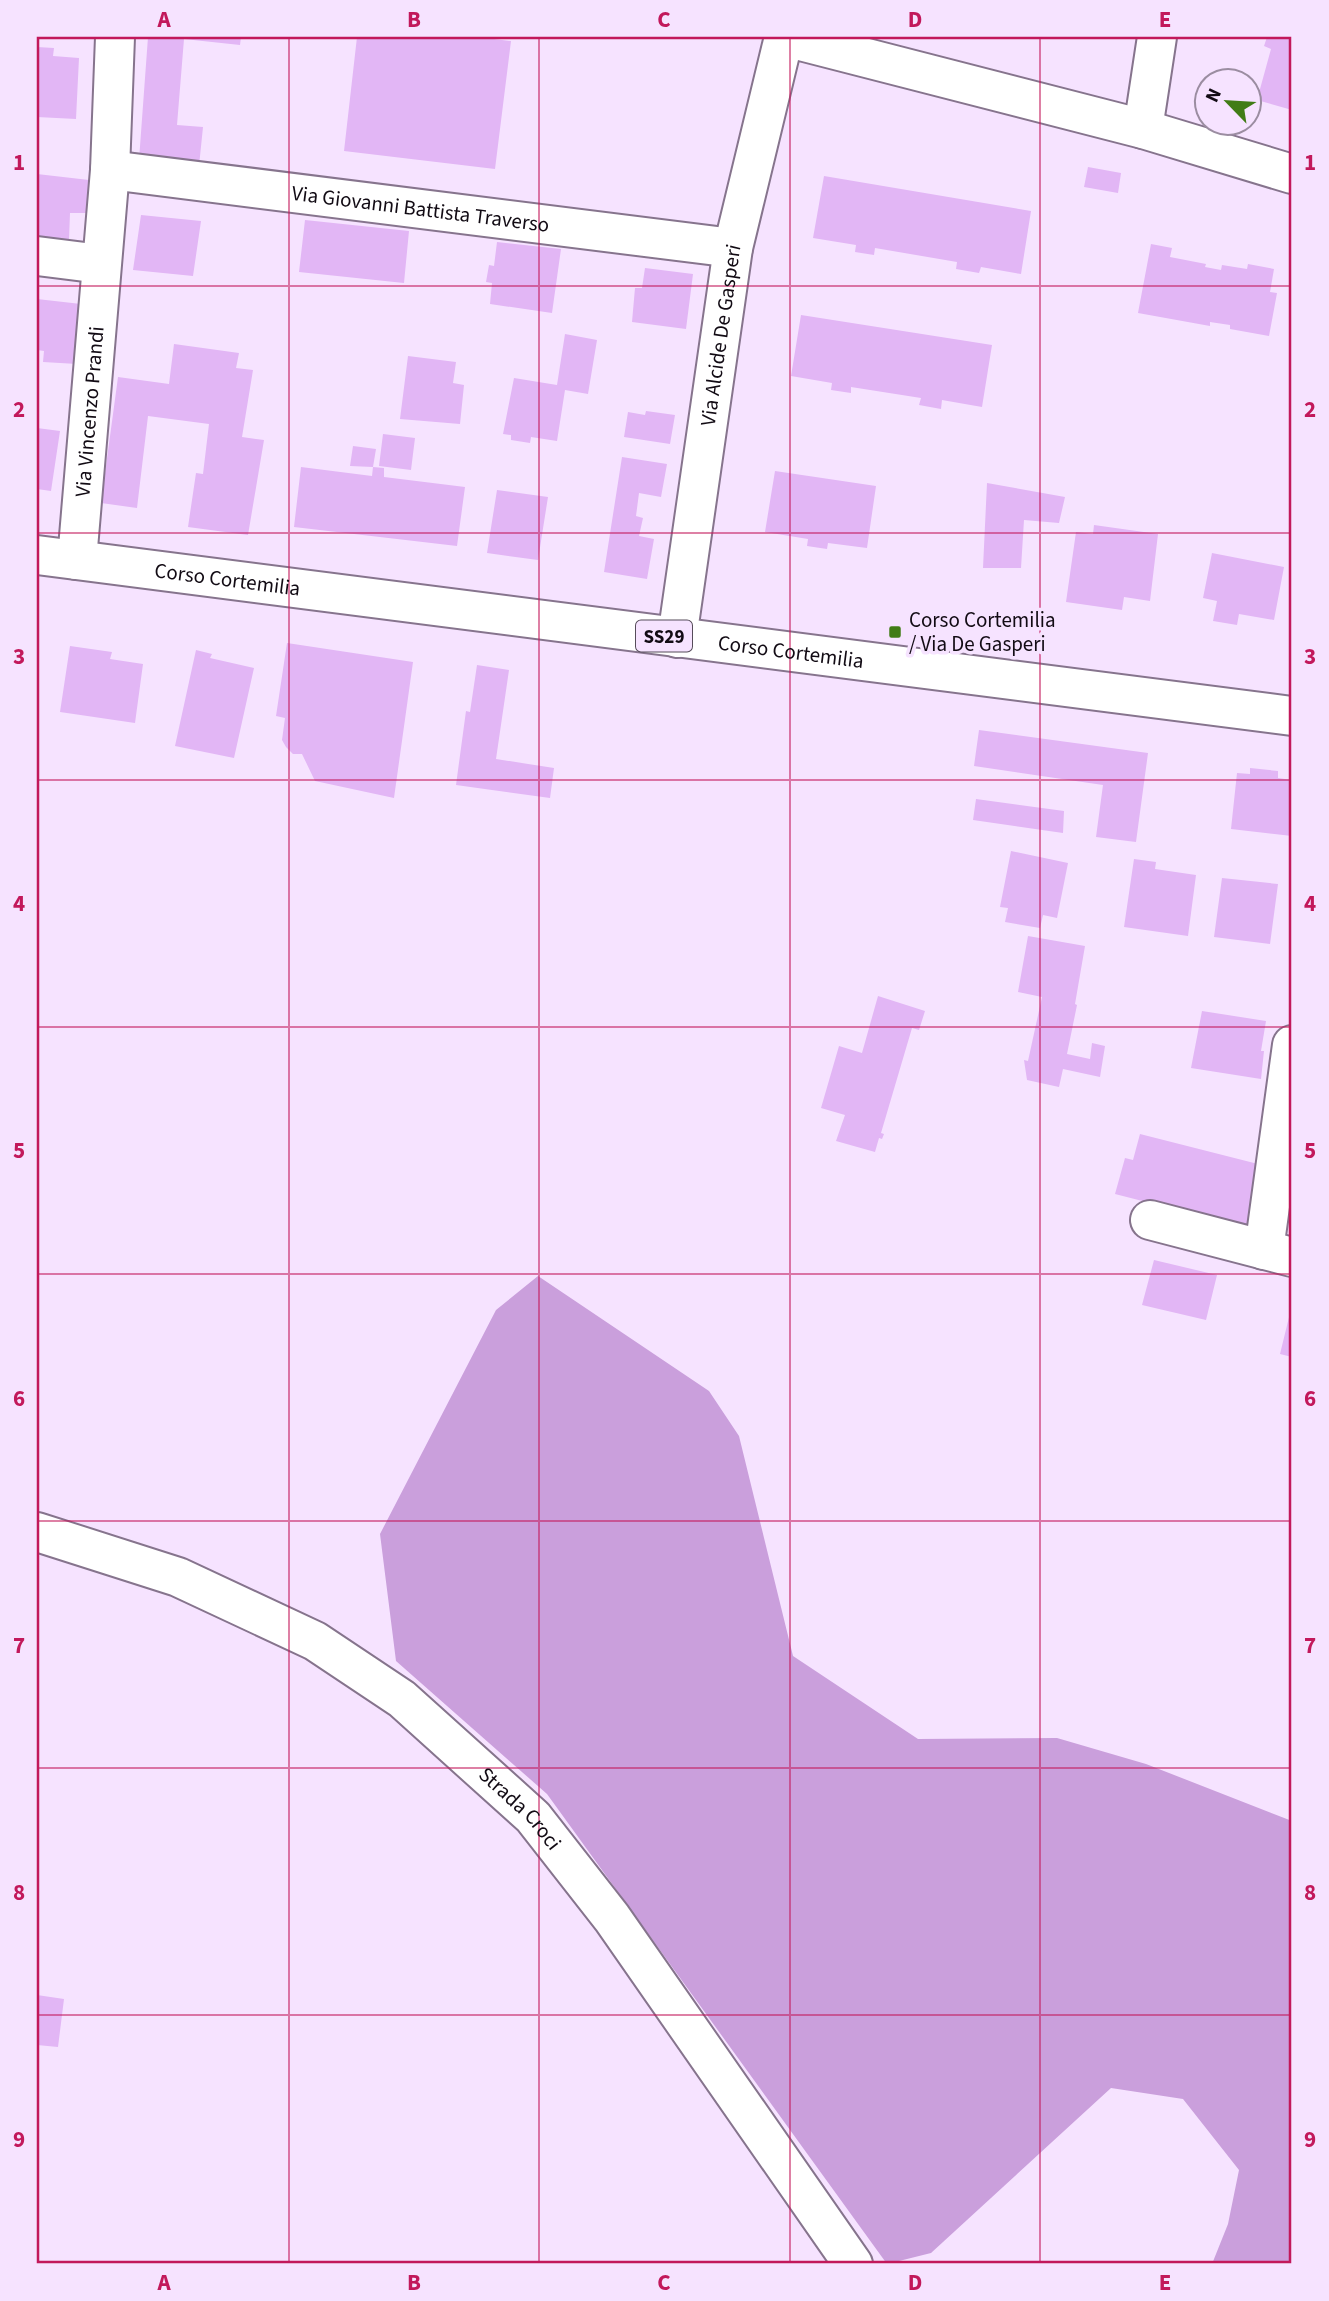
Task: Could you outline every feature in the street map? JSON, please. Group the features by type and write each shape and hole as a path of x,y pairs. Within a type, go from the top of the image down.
{"street":[{"name":"Via Vincenzo Prandi","path":"77,560 110,170 116,37"},
{"name":"Via Alcide De Gasperi","path":"677,638 733,248 784,37 1143,129 1292,174"},
{"path":"1143,129 1157,37"},
{"name":"Via Giovanni Battista Traverso","path":"110,170 733,248"},
{"path":"37,256 101,264"},
{"name":"Corso Cortemilia","path":"37,555 1292,716"},
{"path":"1150,1220 1278,1254 1292,1045"},
{"name":"Strada Croci","path":"37,1532 178,1577 315,1641 402,1699 541,1827 612,1917 853,2264"}],"shaded area":[{"path":"538,1276 709,1391 739,1436 793,1656 918,1739 1057,1738 1146,1764 1292,1821 1292,2264 1212,2264 1228,2224 1239,2170 1183,2099 1111,2088 931,2253 887,2264 547,1794 396,1661 380,1534 496,1310"}],"building":[{"path":"148,37 241,37 240,45 184,39 177,125 203,127 199,166 139,160"},
{"path":"357,37 478,37 511,41 495,169 344,151"},
{"path":"1267,37 1292,37 1292,110 1262,101 1262,82 1271,49 1264,46"},
{"path":"37,47 54,48 53,56 79,58 76,119 37,117"},
{"path":"1088,167 1121,173 1118,193 1084,187"},
{"path":"37,174 89,180 88,213 70,213 69,240 37,237"},
{"path":"824,176 1031,211 1021,274 981,267 979,273 956,269 957,262 875,248 874,255 855,252 856,245 813,238"},
{"path":"141,215 201,221 193,276 133,270"},
{"path":"305,220 409,231 404,283 299,272"},
{"path":"497,242 561,249 552,313 490,304 492,283 486,282 489,265 494,266"},
{"path":"1151,244 1172,248 1170,257 1206,264 1205,267 1221,270 1222,265 1247,269 1248,264 1274,269 1270,292 1277,293 1269,336 1230,329 1230,325 1210,322 1210,326 1138,313"},
{"path":"645,268 693,274 686,329 632,322 635,288 642,288"},
{"path":"37,299 81,304 77,364 43,362 44,351 37,350"},
{"path":"801,315 992,345 982,407 942,400 941,409 919,405 921,398 851,387 851,393 831,390 832,383 791,376"},
{"path":"565,334 597,340 588,394 565,390 557,441 531,437 530,443 511,440 511,435 503,434 514,378 557,385"},
{"path":"174,344 239,353 236,368 253,370 242,437 264,440 248,535 188,527 196,473 203,474 209,424 148,416 137,508 101,503 118,377 169,384"},
{"path":"408,356 456,362 453,383 464,385 460,424 400,419"},
{"path":"646,411 675,415 670,444 624,437 628,412 645,415"},
{"path":"37,428 60,431 51,491 37,489"},
{"path":"383,434 415,438 411,470 379,466"},
{"path":"353,446 376,449 373,467 350,466"},
{"path":"622,457 667,464 661,497 639,493 636,516 643,518 639,536 654,539 647,579 604,572"},
{"path":"301,467 372,476 373,467 384,468 384,477 465,487 457,546 294,527"},
{"path":"775,471 876,486 867,548 828,543 827,549 807,546 808,539 765,532"},
{"path":"987,483 1065,497 1059,523 1024,520 1021,568 983,568"},
{"path":"497,490 548,497 538,560 487,553"},
{"path":"1094,525 1158,534 1150,601 1124,597 1122,610 1066,602 1076,532 1093,534"},
{"path":"1212,553 1284,567 1274,620 1239,614 1237,625 1213,621 1217,601 1203,598"},
{"path":"287,643 413,662 394,798 315,781 302,754 293,754 286,747 282,740 285,718 276,716"},
{"path":"70,646 112,652 110,659 143,664 135,723 60,712"},
{"path":"196,650 212,654 210,658 254,668 234,758 175,746"},
{"path":"477,665 509,670 496,759 554,768 550,798 456,785 466,711 470,712"},
{"path":"979,730 1148,753 1136,842 1096,837 1103,785 974,766"},
{"path":"1250,768 1278,771 1278,778 1292,780 1292,836 1231,829 1237,773 1250,774"},
{"path":"976,799 1064,811 1063,833 973,820"},
{"path":"1011,851 1068,863 1057,918 1043,915 1040,928 1005,922 1008,908 1000,907"},
{"path":"1134,859 1156,862 1155,869 1196,875 1188,936 1124,927"},
{"path":"1222,878 1278,884 1270,944 1214,937"},
{"path":"1028,936 1085,946 1067,1054 1090,1059 1092,1043 1105,1046 1100,1077 1063,1069 1059,1087 1027,1080 1024,1060 1028,1061 1042,997 1018,992"},
{"path":"878,996 925,1011 919,1030 912,1028 881,1133 884,1134 882,1139 879,1138 875,1152 836,1141 845,1115 821,1108 839,1046 862,1053"},
{"path":"1202,1011 1266,1021 1261,1051 1264,1051 1261,1079 1191,1068"},
{"path":"1140,1134 1258,1164 1252,1190 1261,1192 1252,1229 1115,1194 1125,1158 1133,1160"},
{"path":"1154,1260 1217,1275 1206,1320 1142,1305"},
{"path":"1292,1309 1292,1357 1280,1354"},
{"path":"37,1995 64,1999 58,2047 37,2045"}],"place":[{"name":"Corso Cortemilia / Via De Gasperi","path":"895,632"}]}
